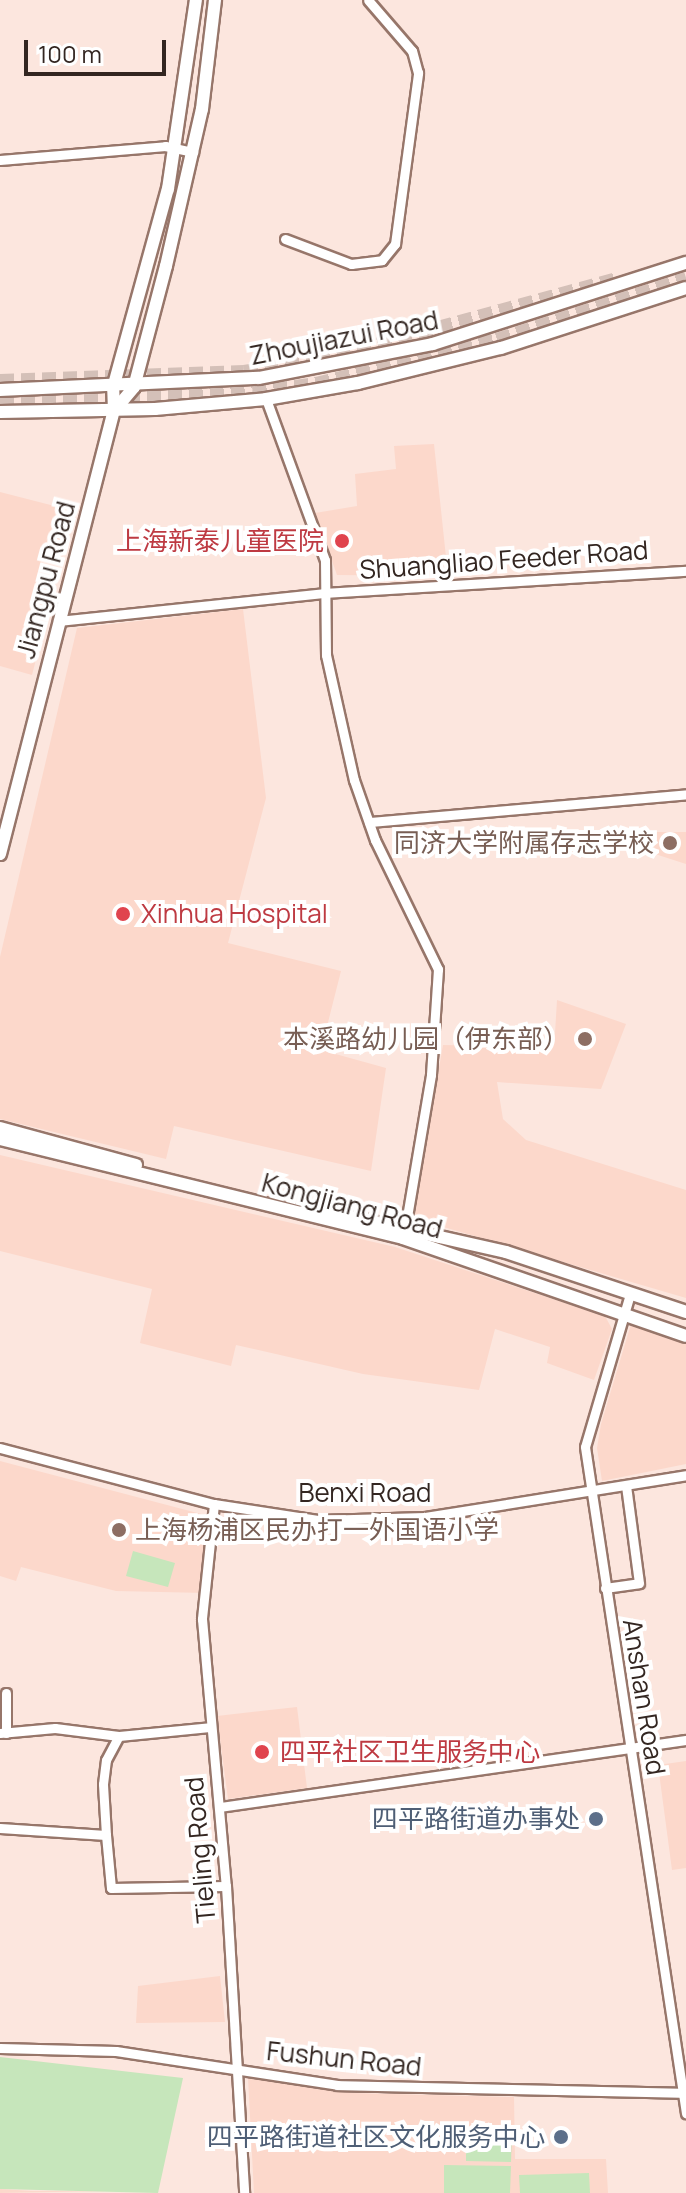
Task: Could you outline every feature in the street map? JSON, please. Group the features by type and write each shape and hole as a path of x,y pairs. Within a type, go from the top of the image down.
{"main road":[{"name":"Jiangpu Road","path":"0,854 114,411 113,388 177,148 196,0"},
{"name":"Jiangpu Road","path":"114,411 134,387 193,152 215,0"},
{"name":"Zhoujiazui Road","path":"0,390 113,388 259,378 433,344 686,263"},
{"name":"Zhoujiazui Road","path":"0,412 114,411 266,399 443,364 686,288"},
{"name":"Kongjiang Road","path":"0,1128 404,1233 624,1316 686,1336"},
{"name":"Kongjiang Road","path":"0,1139 404,1233 506,1252 686,1312"}],"street":[{"path":"285,239 351,264 382,260 395,244 418,73 412,51 368,0"},
{"path":"0,160 177,148 193,152"},
{"path":"266,399 325,560 326,655 369,822 438,969 429,1091 404,1233"},
{"name":"Shuangliao Feeder Road","path":"58,621 324,593 686,571"},
{"path":"369,822 686,794"},
{"name":"Anshan Road","path":"630,1294 590,1416 585,1447 686,2113"},
{"name":"Benxi Road","path":"0,1448 214,1504 318,1520 425,1517 591,1493 686,1475"},
{"path":"605,1588 639,1583 626,1486"},
{"name":"Tieling Road","path":"214,1504 202,1619 226,1886 233,2068 244,2193"},
{"path":"6,1693 3,1733 55,1728 119,1736 210,1727"},
{"path":"119,1736 105,1772 111,1888 226,1886"},
{"path":"220,1807 362,1790 686,1740"},
{"path":"0,1828 106,1835"},
{"name":"Fushun Road","path":"0,2048 116,2051 337,2085 454,2094 685,2093"}],"shaded area":[{"path":"434,444 448,576 337,575 315,513 357,506 355,474 396,469 394,446"},
{"path":"0,492 74,511 32,675 0,666"},
{"name":"Xinhua Hospital","path":"243,609 266,798 228,943 341,971 321,1050 386,1068 371,1171 174,1126 166,1159 0,1119 0,957 77,628"},
{"name":"同济大学附属存志学校","path":"653,832 686,832 686,864 655,854"},
{"path":"557,1000 626,1024 601,1089 497,1082 503,1119 526,1140 686,1190 686,1298 413,1218 443,1045 540,1047 555,1033"},
{"path":"0,1155 395,1247 605,1316 612,1329 594,1380 547,1363 550,1347 495,1329 479,1390 363,1374 236,1345 231,1366 140,1343 152,1289 0,1251"},
{"path":"631,1324 686,1342 686,1464 602,1481 597,1448 601,1424"},
{"name":"‌上海杨浦区民办打一外国语小学","path":"0,1461 205,1515 206,1593 116,1591 21,1567 16,1581 0,1576"},
{"name":"四平社区卫生服务中心","path":"297,1707 307,1788 228,1799 217,1716"},
{"path":"686,1761 686,1868 672,1870 658,1765"},
{"path":"220,1976 225,2022 136,2023 138,1986"},
{"path":"248,2078 352,2093 514,2097 515,2159 606,2159 608,2193 254,2193"},
{"path":"0,2189 32,2191 108,2191 0,2193"}],"green space":[{"path":"133,1551 175,1563 168,1587 126,1576"},
{"path":"0,2057 183,2078 158,2193 0,2189"},
{"path":"466,2131 512,2132 511,2162 466,2161"},
{"path":"444,2165 511,2166 510,2193 444,2193"},
{"path":"589,2173 590,2193 520,2193 519,2175"}],"tunnel":[{"path":"0,381 244,372 317,361 617,279"},
{"path":"0,405 253,393 316,384 497,340 686,279"}],"place":[{"name":"上海新泰儿童医院","path":"342,541"},
{"name":"同济大学附属存志学校","path":"670,843"},
{"name":"Xinhua Hospital","path":"123,914"},
{"name":"本溪路幼儿园（伊东部）","path":"585,1039"},
{"name":"‌上海杨浦区民办打一外国语小学","path":"119,1530"},
{"name":"四平社区卫生服务中心","path":"262,1752"},
{"name":"四平路街道办事处","path":"596,1819"},
{"name":"四平路街道社区文化服务中心","path":"561,2137"}]}
